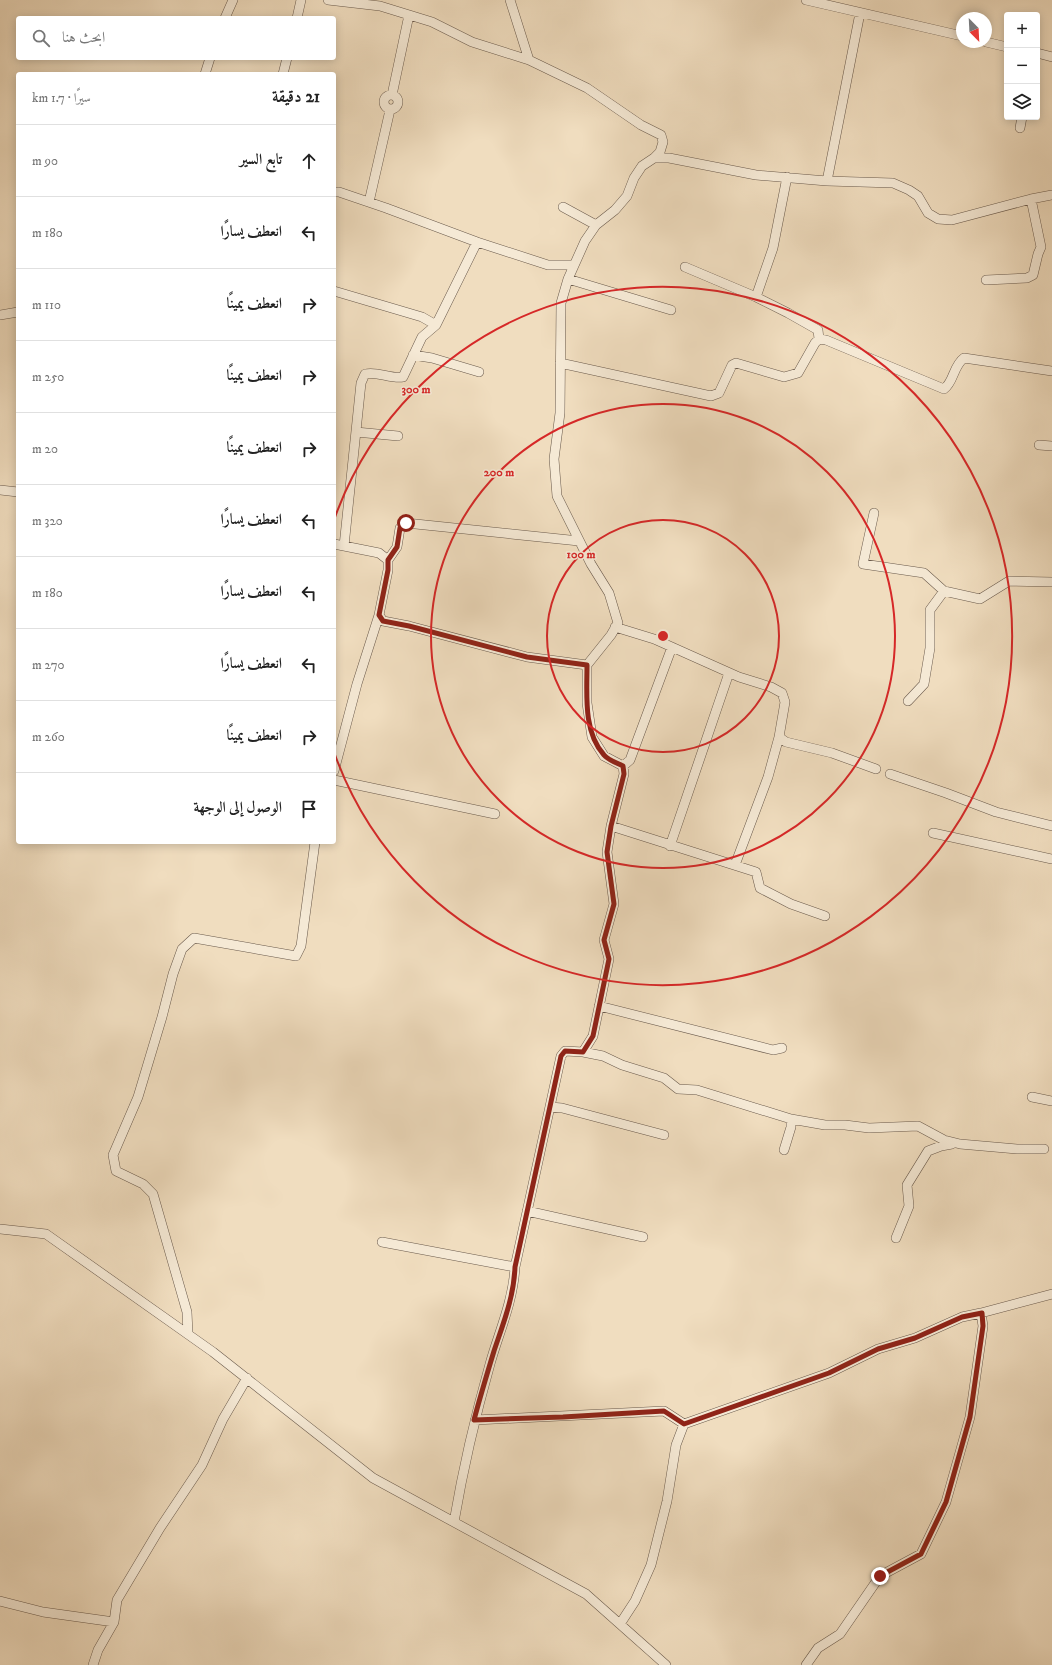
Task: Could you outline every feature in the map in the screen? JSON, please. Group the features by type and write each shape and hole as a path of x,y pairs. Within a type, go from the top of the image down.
{"street":[{"path":"226,16 233,0"},
{"path":"297,16 301,0"},
{"path":"328,0 380,6 432,22 472,42 529,60 587,88 641,125 661,135 663,142 660,152 642,166 634,178 627,196 615,210 596,226 585,242 568,279 561,303 560,413 554,459 557,496 591,564 609,593 618,623 611,635 587,665 587,703 592,737 604,756 623,766"},
{"path":"510,0 529,60"},
{"path":"806,0 836,4 860,13 956,35"},
{"path":"827,181 860,13"},
{"path":"369,202 390,110 385,106 384,101 387,96 392,95 409,15"},
{"path":"992,43 1004,45"},
{"path":"1040,55 1052,57"},
{"path":"206,72 209,60"},
{"path":"283,72 286,60"},
{"path":"1020,128 1021,120"},
{"path":"654,158 669,158 756,175 827,181 893,183 910,190 918,196 928,213 938,220 952,220 1031,199 1052,195"},
{"path":"756,297 772,248 787,177"},
{"path":"336,192 369,202 477,242 548,265 574,265"},
{"path":"986,280 1027,278 1033,275 1041,247 1031,199"},
{"path":"563,207 596,226"},
{"path":"344,546 361,383 364,374 373,372 397,378 404,377 422,337 436,325 477,242"},
{"path":"685,267 756,297 788,313 818,330 819,339"},
{"path":"568,279 671,310"},
{"path":"336,292 422,317 436,325"},
{"path":"0,315 16,312"},
{"path":"560,363 711,396 719,393 732,365 736,363 784,377 798,373 815,343 819,339"},
{"path":"819,339 826,340 944,389 948,386 958,362 964,358 1052,371"},
{"path":"413,355 432,358 479,372"},
{"path":"356,432 398,436"},
{"path":"1039,445 1052,446"},
{"path":"0,490 16,492"},
{"path":"874,513 863,564 924,574 944,591 980,599 1009,581 1052,582"},
{"path":"336,763 357,684 379,615 388,570 388,560 397,547 400,528 406,523 579,541"},
{"path":"336,544 379,553 388,560"},
{"path":"908,701 924,684 930,648 930,610 944,591"},
{"path":"379,615 383,621 409,626 527,657 587,665"},
{"path":"616,627 654,639 729,673 771,687 782,693 785,702 779,737 768,777 735,865"},
{"path":"623,766 630,760 672,647"},
{"path":"670,846 729,673"},
{"path":"779,737 786,742 832,753 876,769"},
{"path":"583,1052 593,1036 609,959 604,940 614,904 607,852 611,826 624,774 623,766"},
{"path":"890,774 996,812 1052,826"},
{"path":"336,780 495,814"},
{"path":"611,826 670,846 756,872 760,888 791,904 825,916"},
{"path":"933,833 1052,859"},
{"path":"188,1334 187,1312 153,1194 143,1184 116,1171 113,1155 138,1097 173,974 182,948 194,938 296,956 301,946 315,844"},
{"path":"599,1006 774,1050 782,1048"},
{"path":"454,1522 474,1420 508,1310 514,1283 515,1267 561,1056 565,1051 583,1052 603,1056 622,1065 664,1078 678,1089 697,1090 791,1119 825,1125 845,1125 869,1128 918,1126 944,1140 960,1144 1017,1149 1044,1149"},
{"path":"1032,1097 1052,1100"},
{"path":"550,1107 562,1108 664,1135"},
{"path":"784,1150 791,1127 791,1119"},
{"path":"896,1238 909,1206 907,1185 928,1151 941,1146 960,1144"},
{"path":"527,1211 643,1237"},
{"path":"0,1229 46,1234 188,1334 247,1378 373,1478 586,1594 666,1665"},
{"path":"382,1242 515,1267"},
{"path":"620,1624 636,1601 651,1565 667,1501 676,1445 684,1424 829,1373 878,1349 915,1338 962,1317 1052,1294"},
{"path":"806,1665 818,1648 840,1634 880,1576 921,1554 946,1502 970,1417 983,1326 982,1313"},
{"path":"93,1665 98,1650 114,1622 117,1600 160,1528 202,1465 223,1419 247,1378"},
{"path":"474,1420 563,1417 664,1411 684,1424"},
{"path":"0,1602 43,1612 114,1622"}],"route":[{"path":"406,523 400,528 397,547 388,560 388,570 379,615 383,621 409,626 527,657 587,665 587,703 592,737 604,756 623,766 624,774 611,826 607,852 614,904 604,940 609,959 593,1036 583,1052 565,1051 561,1056 515,1267 514,1283 508,1310 474,1420 563,1417 664,1411 684,1424 779,1392 829,1373 878,1349 915,1338 962,1317 982,1313 983,1326 970,1417 946,1502 921,1554 880,1576"}]}
